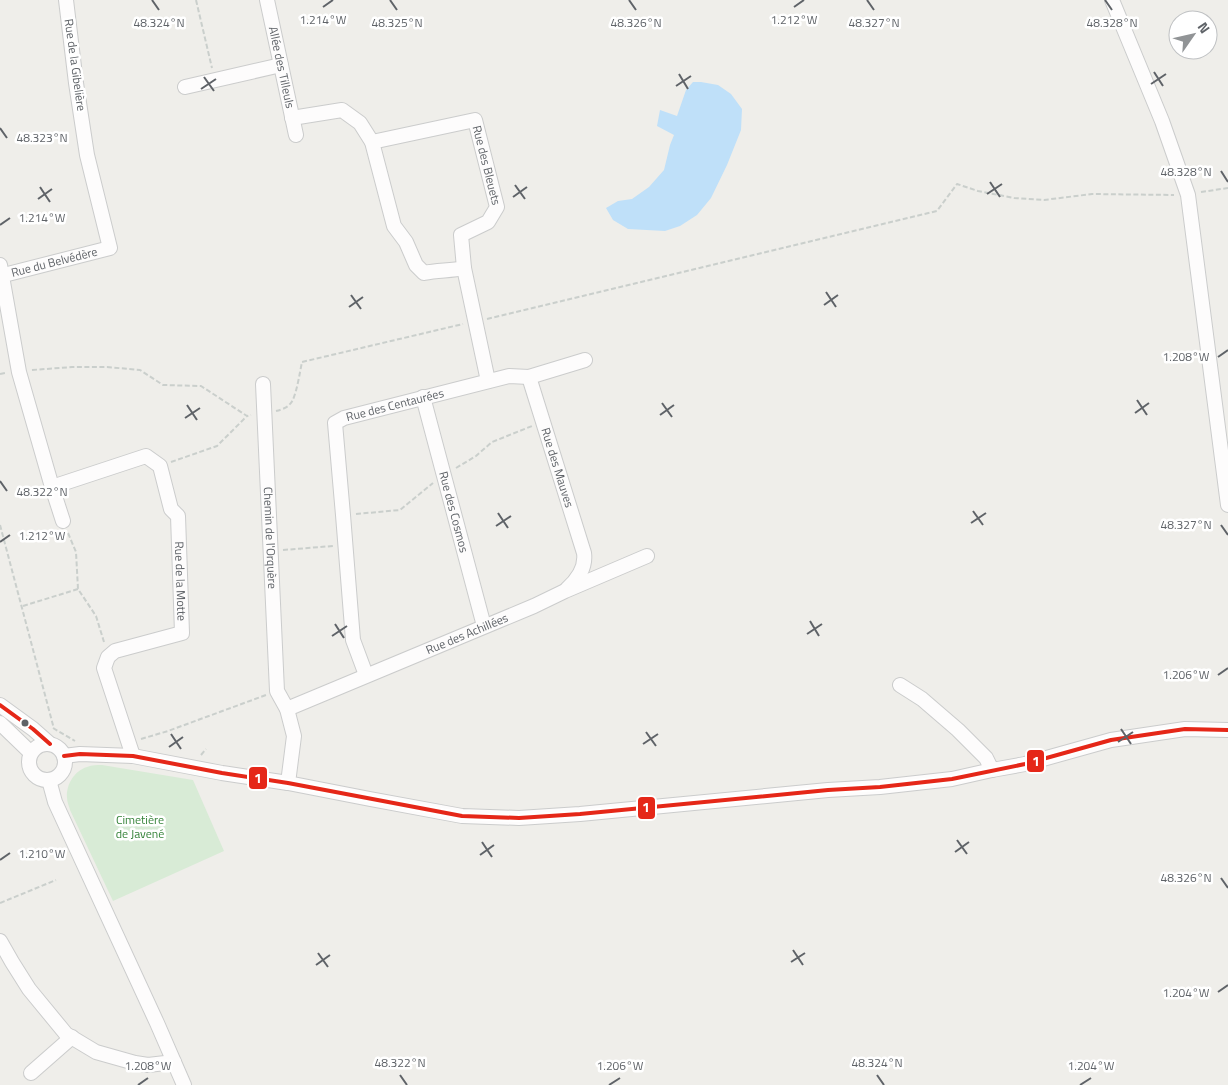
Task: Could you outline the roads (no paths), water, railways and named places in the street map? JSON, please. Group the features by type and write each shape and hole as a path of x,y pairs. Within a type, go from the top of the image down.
{"street":[{"name":"Rue de la Gibelière","path":"66,0 87,155 110,248"},
{"name":"Allée des Tilleuls","path":"267,0 296,135"},
{"path":"1112,0 1162,121 1188,195 1228,505"},
{"path":"185,86 281,65"},
{"path":"292,118 342,110 360,123 372,142 394,226 406,242 416,265 424,272 452,271 464,268"},
{"name":"Rue des Bleuets","path":"372,142 476,120 497,207 488,222 461,236 464,268 488,381"},
{"name":"Rue du Belvédère","path":"1,272 110,248"},
{"path":"1,272 19,372 63,521"},
{"name":"Rue des Centaurées","path":"366,675 353,640 335,424 344,418 423,397 509,376 529,377 585,360"},
{"name":"Rue des Mauves","path":"529,377 585,560"},
{"name":"Chemin de l'Orquère","path":"263,384 277,691 287,709"},
{"name":"Rue des Cosmos","path":"423,397 484,626"},
{"name":"Rue de la Motte","path":"52,486 146,456 160,466 171,509 178,516 182,633 115,651 108,657 104,668 130,750"},
{"name":"Rue des Achillées","path":"287,709 534,606 647,556"},
{"path":"565,591 576,581 585,560 601,568 614,570"},
{"path":"900,685 922,699 958,730 986,758 992,770"},
{"path":"0,705 50,744 57,746 64,756 66,762 59,776 49,780 38,778 30,770 29,758 31,753 39,746 50,744"},
{"path":"287,709 294,736 288,783"},
{"path":"0,723 31,753"},
{"path":"64,756 130,750 147,760 288,783 462,816 519,818 952,779 1025,764 1111,740 1185,729 1228,730"},
{"path":"49,780 54,802 184,1085"},
{"path":"0,941 29,989 66,1034 96,1052 135,1063 148,1065 174,1062"},
{"path":"31,1073 72,1038"}],"water":[{"path":"693,82 718,85 731,94 742,109 741,130 727,165 711,198 697,215 680,226 665,231 628,229 613,220 606,208 618,201 632,199 649,187 664,170 674,135 657,126 660,110 677,116 686,90"}],"park label":[{"name":"Cimetière de Javené","path":"140,827"}]}
